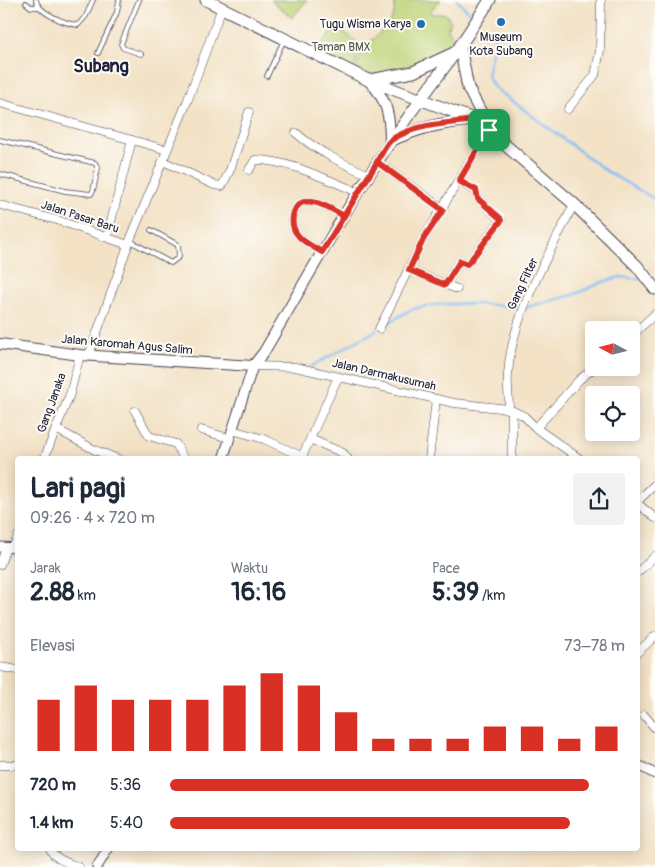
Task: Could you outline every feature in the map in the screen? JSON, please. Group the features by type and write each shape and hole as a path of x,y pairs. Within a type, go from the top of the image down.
{"main road":[{"path":"206,0 368,80 476,120 574,204 652,283"},
{"path":"253,366 264,352 390,141 458,49 490,0"},
{"path":"368,80 413,72 458,49"},
{"path":"458,49 468,88 489,130"},
{"path":"368,80 383,97 390,123 390,141"},
{"path":"390,141 424,127 476,120"},
{"name":"Jalan Karomah Agus Salim","path":"0,344 84,355 253,366"}],"street":[{"path":"568,109 595,75 600,51 601,0"},
{"path":"129,243 163,161 222,7"},
{"path":"0,103 167,150"},
{"path":"163,161 214,185 222,186 230,170 249,112"},
{"path":"379,329 424,238 443,210 489,130"},
{"path":"296,134 330,158 369,175"},
{"path":"107,237 132,140"},
{"path":"249,170 255,160 263,160 312,173 358,192"},
{"path":"377,162 443,210"},
{"path":"445,285 460,261 467,264 470,261 501,220 478,199 476,190 459,181"},
{"path":"322,252 296,234 292,224 294,211 302,203 312,201 319,202 344,216"},
{"name":"Gang Filter","path":"512,456 508,374 514,341 522,311 574,204"},
{"name":"Jalan Pasar Baru","path":"0,205 60,221 129,243 84,355"},
{"path":"409,270 457,289"},
{"path":"640,328 655,314"},
{"name":"Gang Janaka","path":"45,456 84,355"},
{"path":"224,456 253,366"},
{"name":"Jalan Darmakusumah","path":"253,366 295,367 454,403 511,410"},
{"path":"536,428 585,375"},
{"path":"302,456 338,377"},
{"path":"429,456 436,399"},
{"path":"135,410 149,436 176,444 182,456"},
{"path":"511,410 524,416 536,428 576,456"},
{"path":"56,429 90,448 110,456"},
{"path":"201,430 264,439 299,456"},
{"path":"310,439 345,456"},
{"path":"640,500 655,484"},
{"path":"640,504 655,518"},
{"path":"0,565 9,548"},
{"path":"640,570 655,556"},
{"path":"640,650 655,636"},
{"path":"0,667 15,670"},
{"path":"644,715 655,728"},
{"path":"0,765 15,765"},
{"path":"640,766 654,771"},
{"path":"51,851 57,857 79,867"},
{"path":"97,867 107,851"}],"lane":[{"path":"36,0 38,7 44,12 68,24 78,25 86,16 93,0"},
{"path":"98,53 117,12 119,0"},
{"path":"139,0 121,44 123,48 141,54"},
{"path":"26,3 30,8 38,7"},
{"path":"267,76 285,39"},
{"path":"0,140 92,162 97,164 98,168 91,194 64,191 0,174"},
{"path":"129,243 171,263 176,261 179,257 178,246 151,230"}],"green space":[{"path":"271,0 307,0 292,18"},
{"path":"401,0 441,0 431,10 432,14 446,14 451,22 447,29 454,37 463,34 451,49 411,68 370,76 355,69 366,47 390,22 393,16 394,2"},
{"name":"Taman BMX","path":"341,30 363,46 353,69 316,51 332,31"}],"waterway":[{"path":"457,0 473,16"},
{"path":"483,26 495,37 487,76 495,88 609,173 655,199"},
{"path":"527,307 573,295 605,281 620,277 641,279"},
{"path":"382,327 402,314 433,305 480,304 521,308"},
{"path":"310,367 377,330"}],"place":[{"name":"Museum Kota Subang","path":"501,22"},
{"name":"Tugu Wisma Karya","path":"421,24"}],"district":[{"name":"Subang","path":"101,66"}],"route":[{"path":"489,130 459,181 476,190 477,198 501,218 501,221 467,264 460,261 445,285 409,270 424,238 443,210 377,162 344,216 319,202 306,202 297,206 292,217 292,224 296,234 322,252 344,216 358,192 390,141 424,127 443,123 476,120 489,130"}]}
